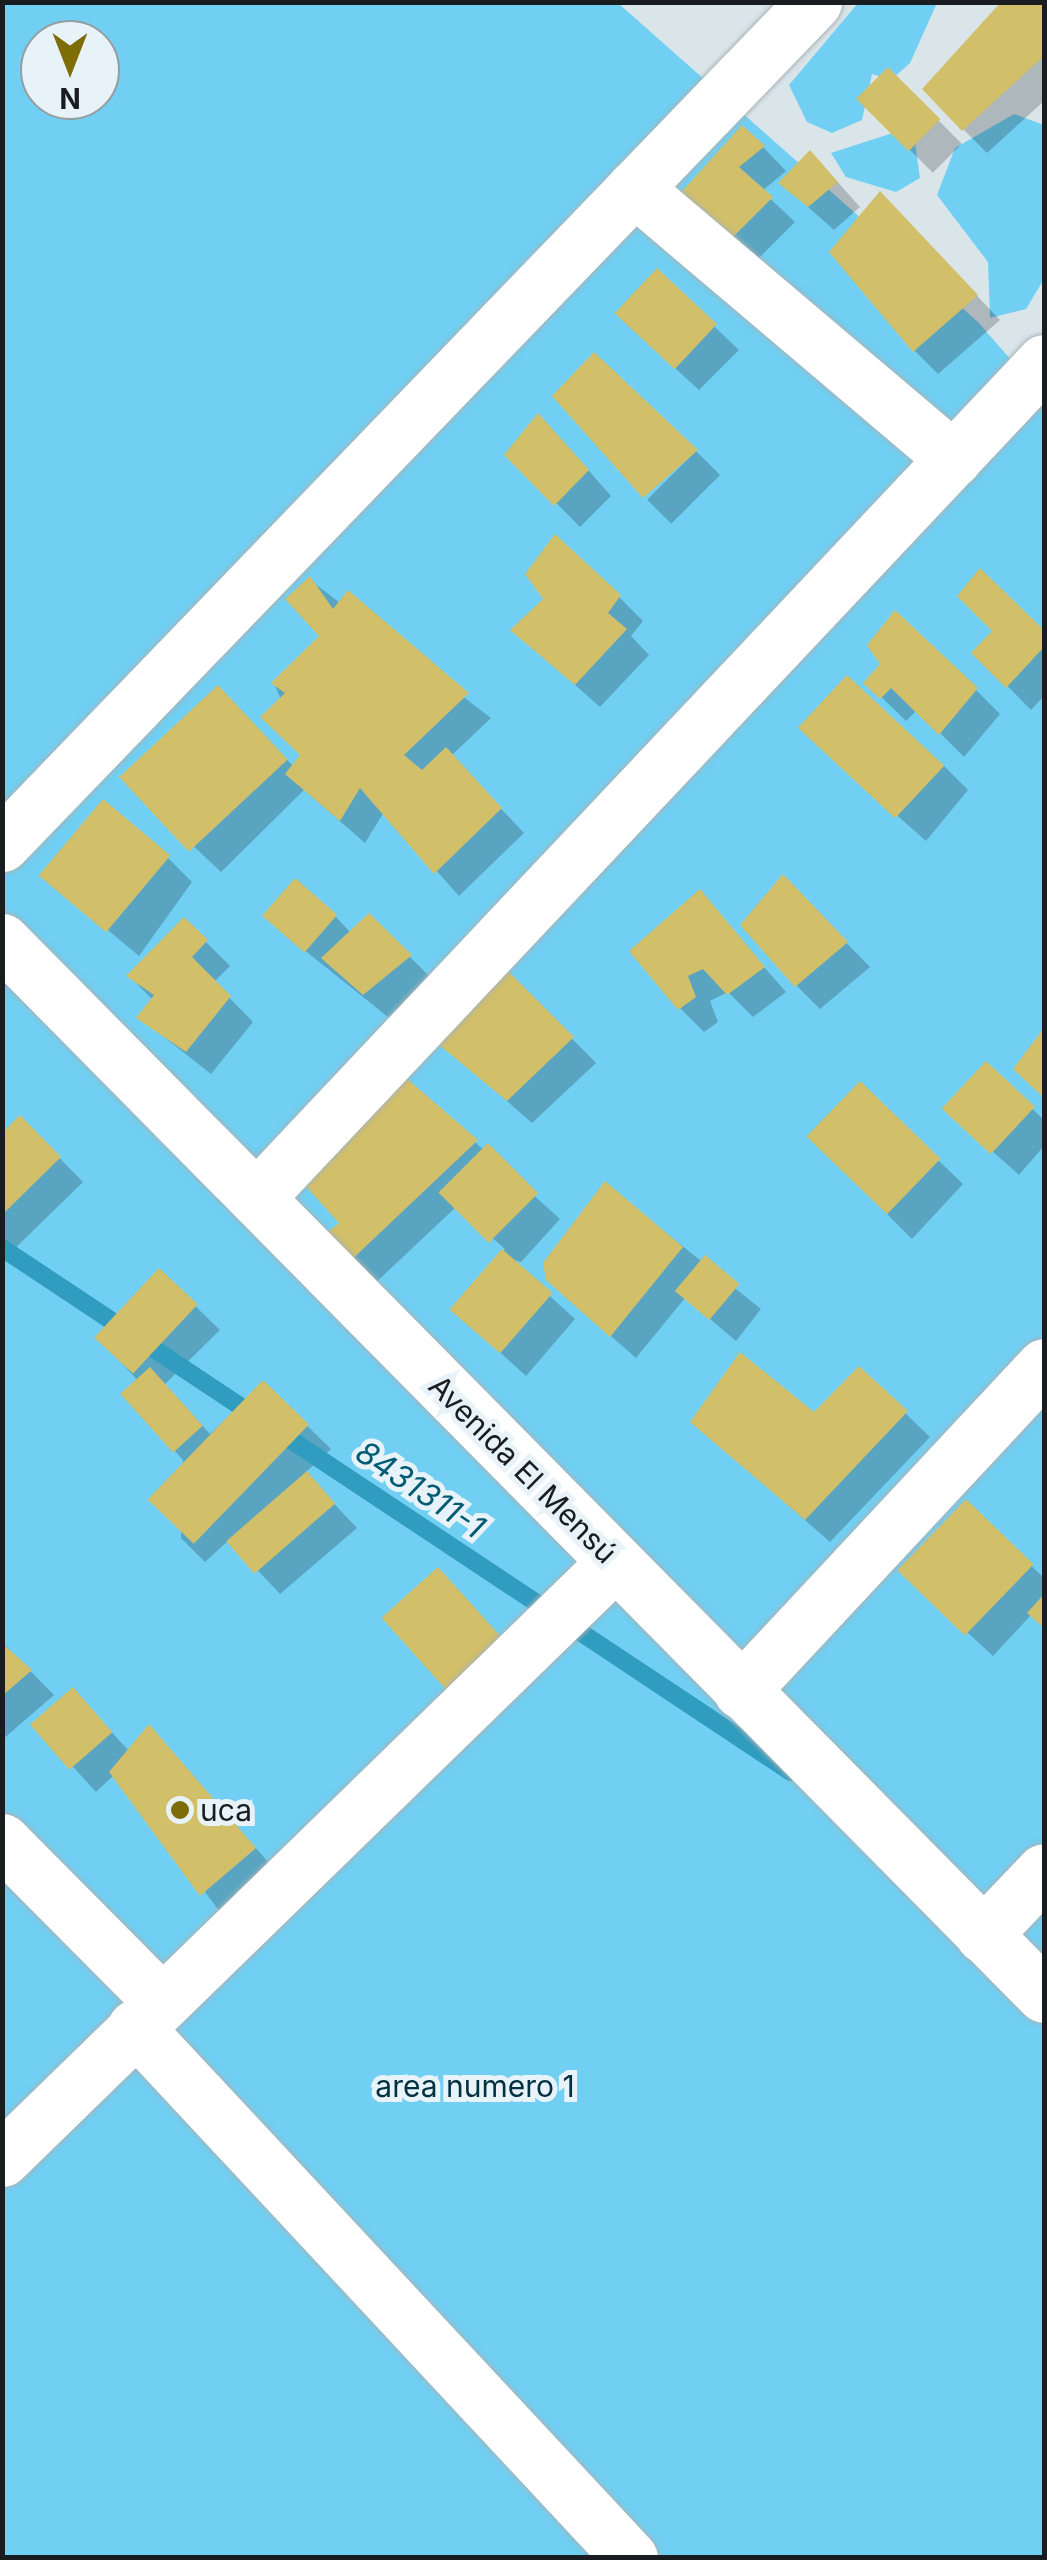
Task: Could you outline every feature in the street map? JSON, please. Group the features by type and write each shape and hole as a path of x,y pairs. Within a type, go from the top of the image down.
{"street":[{"path":"2,844 814,2"},
{"path":"634,188 952,460"},
{"path":"256,1198 1044,362"},
{"name":"Avenida El Mensú","path":"2,941 1044,1995"},
{"path":"742,1691 1044,1366"},
{"path":"2,2159 615,1562"},
{"path":"2,1841 149,2014 630,2558"},
{"path":"983,1935 1044,1871"}],"green space":[{"name":"area numero 1","path":"3,3 618,3 978,322 1018,368 1044,375 1044,2557 3,2558"},
{"path":"858,3 937,3 910,63 891,80 872,74 862,120 832,133 807,122 789,85"},
{"path":"1014,114 1044,125 1044,279 1026,309 990,318 988,262 937,195 955,148"},
{"path":"902,130 914,136 920,178 896,192 846,177 831,153"}],"building":[{"path":"1001,2 1044,2 1044,56 962,131 922,89"},
{"path":"888,67 940,119 909,151 856,99"},
{"path":"742,125 765,146 739,167 773,197 728,242 675,199"},
{"path":"810,150 838,182 808,207 778,183"},
{"path":"880,191 978,295 913,352 829,252"},
{"path":"657,268 717,324 675,369 615,313"},
{"path":"594,352 698,450 643,498 552,396"},
{"path":"538,413 589,470 554,506 504,455"},
{"path":"555,534 621,595 608,613 627,629 575,685 510,630 543,599 525,574"},
{"path":"980,568 1044,630 1044,647 1006,688 971,653 992,631 957,596"},
{"path":"310,576 333,609 348,590 469,693 404,755 422,770 446,747 502,808 434,874 360,788 340,821 285,774 300,755 260,717 285,693 271,683 319,636 285,599"},
{"path":"895,610 978,688 939,735 891,688 880,699 863,683 880,664 867,645"},
{"path":"847,675 944,766 895,818 798,728"},
{"path":"218,685 288,760 189,852 119,777"},
{"path":"103,799 170,856 106,932 39,876"},
{"path":"783,874 848,942 795,987 740,925"},
{"path":"295,878 337,915 304,952 262,916"},
{"path":"700,889 765,967 727,995 703,969 688,976 696,997 678,1010 629,951"},
{"path":"369,913 412,955 363,995 321,958"},
{"path":"184,917 208,940 192,957 231,996 186,1052 136,1018 154,995 126,976"},
{"path":"506,969 574,1037 507,1101 438,1044"},
{"path":"1044,1028 1044,1098 1013,1069"},
{"path":"986,1061 1035,1107 991,1154 942,1109"},
{"path":"405,1077 478,1140 345,1266 319,1239 339,1223 302,1182"},
{"path":"860,1081 941,1159 887,1214 807,1136"},
{"path":"20,1115 61,1157 2,1215 2,1133"},
{"path":"488,1143 538,1193 489,1243 439,1192"},
{"path":"605,1181 683,1247 610,1337 546,1280 543,1263"},
{"path":"502,1249 553,1293 500,1353 450,1309"},
{"path":"705,1255 739,1284 709,1320 675,1291"},
{"path":"159,1268 198,1304 133,1374 94,1337"},
{"path":"740,1352 814,1412 859,1366 908,1411 805,1520 690,1422"},
{"path":"150,1367 203,1426 173,1452 120,1394"},
{"path":"263,1380 309,1424 194,1544 148,1499"},
{"path":"307,1471 335,1503 254,1574 226,1541"},
{"path":"966,1499 1034,1564 965,1636 897,1570"},
{"path":"438,1567 503,1639 446,1690 382,1618"},
{"path":"1044,1594 1044,1628 1027,1613"},
{"path":"2,1643 32,1670 2,1696"},
{"path":"73,1687 112,1732 69,1770 30,1724"},
{"name":"uca","path":"149,1724 256,1848 200,1896 109,1772"}],"waterway":[{"name":"8431311-1","path":"2,1248 791,1772"}],"place":[{"name":"uca","path":"180,1810"}]}
